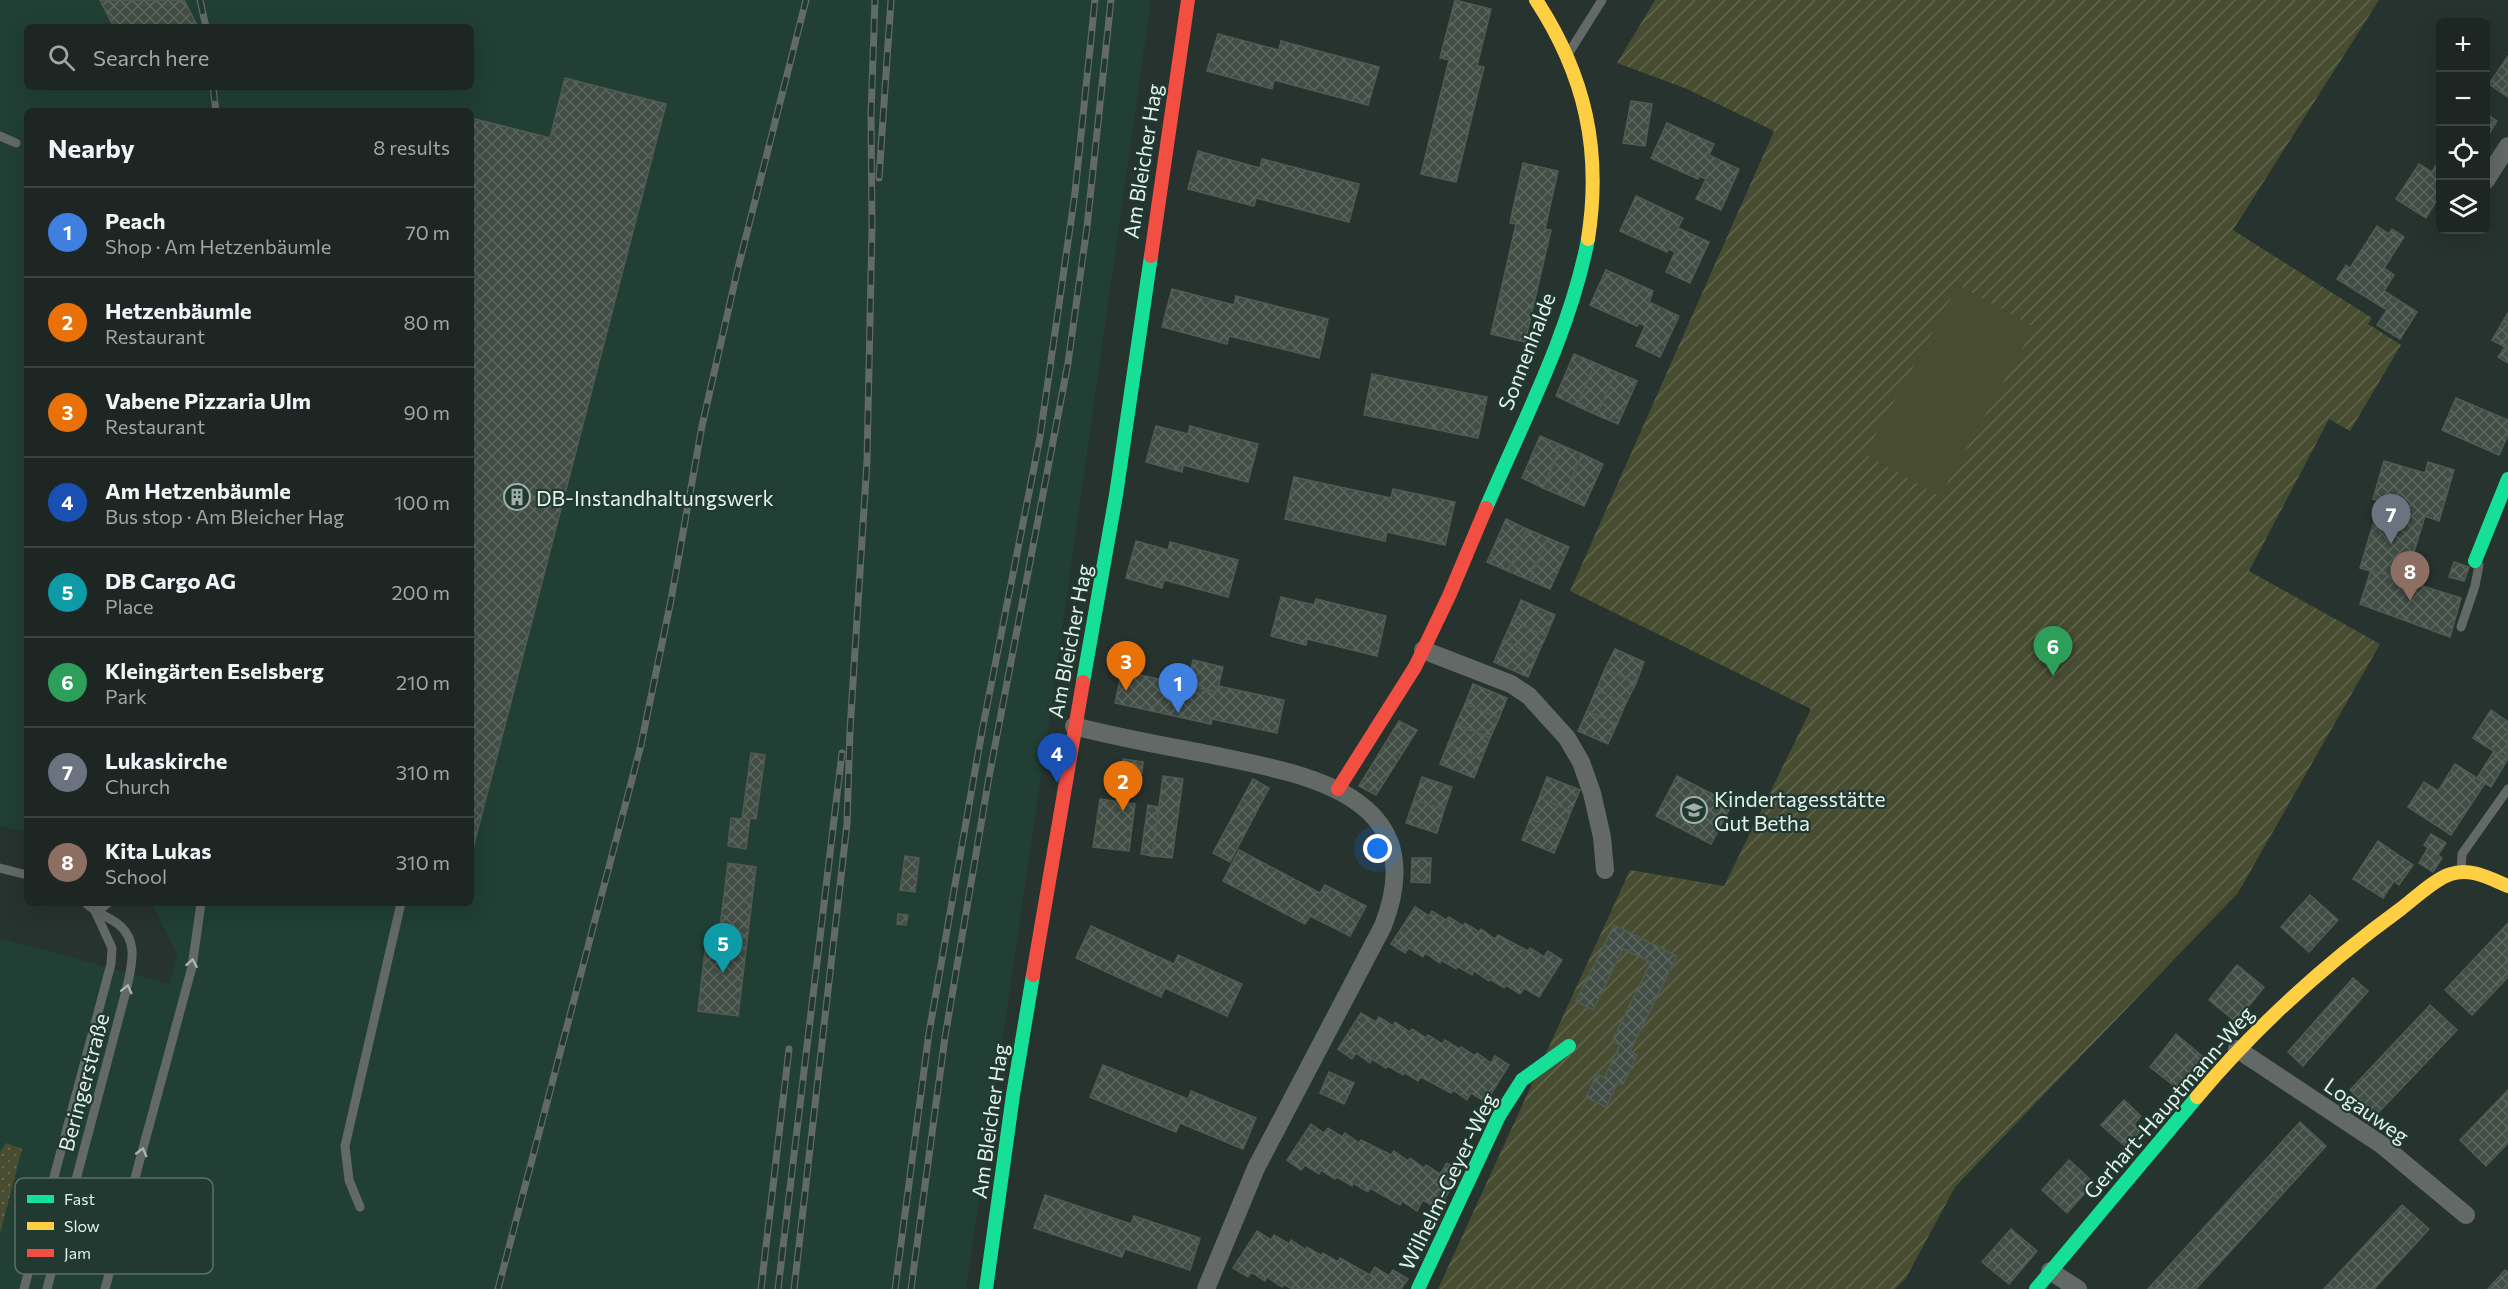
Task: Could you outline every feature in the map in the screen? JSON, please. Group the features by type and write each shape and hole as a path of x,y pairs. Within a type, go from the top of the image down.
{"street":[{"name":"Am Bleicher Hag","path":"986,1289 1011,1104 1074,726 1114,507 1188,0"},
{"name":"Sonnenhalde","path":"1338,789 1423,650 1538,386 1585,255 1592,213 1593,158 1586,107 1568,53 1551,20 1536,0"},
{"path":"2490,174 2508,146"},
{"path":"2475,561 2508,479"},
{"path":"1423,650 1511,684 1529,696 1567,738 1581,762 1592,793 1602,837 1605,870"},
{"path":"1074,726 1241,760 1317,779 1338,789 1374,816 1389,841 1395,861 1396,881 1392,903 1372,949 1256,1168 1206,1289"},
{"path":"2461,871 2476,873 2508,886"},
{"name":"Gerhart-Hauptmann-Weg","path":"2036,1289 2237,1049 2294,994 2358,940 2449,874 2461,871"},
{"name":"Wilhelm-Geyer-Weg","path":"1418,1289 1499,1116 1522,1080 1569,1046"},
{"name":"Logauweg","path":"2237,1049 2382,1145 2466,1215"},
{"path":"2050,1271 2078,1289"}],"lane":[{"path":"1568,53 1602,0"},
{"path":"0,136 16,143"},
{"path":"2461,627 2475,586 2479,565 2475,561"},
{"path":"2461,871 2462,854 2508,789"},
{"path":"0,868 24,874"},
{"name":"Beringerstraße","path":"76,1178 134,952 129,939 119,925 96,913 89,906"},
{"path":"96,913 104,906"},
{"path":"135,1178 192,967 201,906"},
{"path":"360,1207 349,1180 345,1146 400,906"},
{"name":"Beringerstraße","path":"54,1178 111,964 112,948 96,913"},
{"name":"Beringerstraße","path":"24,1289 28,1274"},
{"name":"Beringerstraße","path":"47,1289 51,1274"},
{"path":"105,1289 109,1274"}],"shaded area":[{"path":"0,0 1151,0 966,1289 0,1289 0,938 170,984 177,955 153,906 474,906 474,108 24,108 24,832 0,826"},
{"path":"1655,0 2379,0 2233,230 2372,318 2368,324 2401,345 2350,431 2329,419 2249,571 2380,644 2238,893 1955,1187 1906,1278 1895,1289 1438,1289 1630,870 1724,886 1811,709 1570,591 1774,131 1687,89 1617,63"},
{"path":"1958,285 2034,327 1940,496 1865,454"},
{"path":"6,1143 22,1149 0,1234 0,1152"}],"building":[{"path":"100,0 184,0 196,24 112,24"},
{"path":"1455,0 1491,9 1477,66 1484,67 1456,182 1421,174 1449,60 1440,58"},
{"path":"1218,34 1279,50 1281,41 1379,67 1368,105 1274,80 1272,89 1207,71"},
{"path":"2508,56 2508,97 2490,83"},
{"name":"DB-Instandhaltungswerk","path":"565,78 666,104 474,844 474,119 550,138"},
{"path":"1631,101 1652,104 1645,146 1623,143"},
{"path":"2490,117 2497,121 2490,132"},
{"path":"1667,123 1714,144 1709,155 1739,169 1721,210 1696,199 1706,179 1699,176 1698,179 1651,158"},
{"path":"1198,151 1260,168 1262,159 1359,184 1349,222 1256,198 1254,206 1188,189"},
{"path":"1523,163 1558,171 1545,229 1551,230 1525,342 1491,334 1516,224 1510,223"},
{"path":"2419,164 2432,172 2436,165 2436,202 2426,218 2396,199"},
{"path":"1636,196 1683,218 1678,228 1709,242 1690,283 1666,272 1675,252 1669,249 1667,252 1620,231"},
{"path":"2377,226 2389,234 2392,229 2404,237 2384,268 2394,275 2384,291 2417,312 2400,339 2377,325 2387,310 2337,279 2346,265 2350,268"},
{"path":"1606,270 1653,291 1649,302 1679,316 1660,357 1636,346 1645,326 1639,323 1637,326 1590,305"},
{"path":"1172,289 1234,305 1236,296 1328,319 1319,358 1229,336 1227,344 1162,327"},
{"path":"2508,313 2508,349 2492,340"},
{"path":"2505,347 2508,349 2508,363 2498,357"},
{"path":"1574,354 1595,363 1577,406 1556,396"},
{"path":"1595,363 1616,372 1597,415 1577,406"},
{"path":"1616,372 1637,381 1618,424 1597,415"},
{"path":"1372,374 1487,397 1478,438 1364,415"},
{"path":"2456,398 2508,420 2508,435 2499,455 2442,430"},
{"path":"1156,426 1188,434 1190,426 1258,444 1248,482 1183,465 1182,472 1146,462"},
{"path":"1540,436 1561,445 1543,488 1522,478"},
{"path":"1561,445 1582,454 1564,497 1543,488"},
{"path":"1582,454 1603,464 1584,506 1564,497"},
{"path":"2384,461 2425,473 2428,462 2454,470 2439,521 2425,516 2405,581 2360,568 2380,501 2373,499"},
{"path":"1294,477 1391,498 1393,489 1455,502 1445,545 1387,532 1385,541 1285,519"},
{"path":"1506,519 1527,529 1508,571 1487,562"},
{"path":"1527,529 1548,538 1529,580 1508,571"},
{"path":"1548,538 1569,547 1550,589 1529,580"},
{"path":"1136,541 1168,550 1170,542 1238,560 1228,597 1164,580 1162,588 1126,578"},
{"path":"2454,562 2469,567 2464,581 2449,577"},
{"path":"2371,570 2461,598 2450,637 2360,604"},
{"path":"1281,597 1314,605 1316,599 1386,616 1377,656 1307,639 1306,645 1271,636"},
{"path":"1521,600 1555,615 1546,636 1512,621"},
{"path":"1512,621 1546,636 1537,656 1503,641"},
{"path":"1503,641 1537,656 1528,677 1494,662"},
{"path":"1615,649 1644,662 1636,683 1605,669"},
{"path":"1193,660 1223,667 1217,692 1188,685"},
{"path":"1605,669 1636,683 1626,703 1596,690"},
{"path":"1122,671 1217,692 1218,686 1284,700 1277,733 1212,719 1211,724 1115,703"},
{"path":"1473,684 1507,698 1499,718 1465,704"},
{"path":"1596,690 1626,703 1617,724 1587,711"},
{"path":"1465,704 1499,718 1490,738 1456,724"},
{"path":"2491,710 2508,722 2507,760 2473,738"},
{"path":"1587,711 1617,724 1608,744 1578,731"},
{"path":"1399,721 1417,730 1376,795 1359,786"},
{"path":"1456,724 1490,738 1482,758 1448,744"},
{"path":"1448,744 1482,758 1474,778 1440,764"},
{"path":"2494,751 2507,760 2491,787 2477,778"},
{"path":"751,753 765,755 756,819 750,818 746,849 728,846 731,818 742,819"},
{"path":"1123,759 1143,762 1142,773 1121,770"},
{"path":"2455,764 2485,783 2451,835 2408,807 2424,782 2438,791"},
{"path":"1163,776 1183,779 1172,858 1152,856"},
{"name":"Kindertagesstätte Gut Betha","path":"1677,776 1732,804 1711,844 1656,816"},
{"path":"1422,777 1452,787 1444,810 1414,800"},
{"path":"1547,777 1580,790 1571,811 1539,798"},
{"path":"1253,779 1269,788 1230,862 1213,853"},
{"path":"1539,798 1571,811 1563,832 1530,819"},
{"path":"1100,799 1135,804 1129,851 1093,847"},
{"path":"1414,800 1444,810 1437,833 1406,823"},
{"path":"1148,805 1159,807 1152,856 1141,854"},
{"path":"1530,819 1563,832 1554,853 1522,840"},
{"path":"2431,834 2446,843 2438,855 2442,858 2433,872 2419,863 2428,848 2424,845"},
{"path":"2378,841 2413,865 2399,885 2394,881 2383,898 2353,879"},
{"path":"1239,850 1320,893 1325,885 1366,906 1350,936 1310,916 1305,924 1223,881"},
{"path":"905,856 919,858 915,892 900,890"},
{"path":"1412,858 1431,858 1430,883 1411,882"},
{"path":"728,863 756,867 738,1016 698,1011 707,934 719,935"},
{"path":"2310,895 2338,920 2309,952 2281,927"},
{"path":"1415,907 1429,916 1432,911 1446,920 1449,917 1479,932 1481,929 1495,939 1498,935 1528,951 1530,948 1544,957 1548,951 1562,960 1539,997 1524,988 1520,994 1506,985 1504,988 1474,971 1472,975 1441,960 1440,963 1425,953 1423,957 1409,948 1405,953 1391,944"},
{"path":"898,914 908,915 906,925 897,924"},
{"path":"2508,923 2508,977 2472,1015 2445,990"},
{"path":"1614,925 1677,956 1630,1051 1637,1055 1623,1084 1618,1082 1606,1107 1586,1097 1597,1074 1604,1078 1620,1045 1612,1041 1651,962 1623,949 1593,1010 1576,1001"},
{"path":"1091,926 1174,964 1178,955 1242,984 1227,1016 1165,988 1161,997 1076,958"},
{"path":"2237,965 2264,987 2236,1022 2209,1000"},
{"path":"2353,978 2368,991 2303,1066 2288,1052"},
{"path":"2430,1005 2457,1030 2376,1115 2350,1090"},
{"path":"1361,1013 1376,1022 1379,1017 1393,1026 1395,1022 1410,1032 1412,1029 1426,1038 1428,1035 1442,1044 1445,1040 1475,1056 1477,1053 1491,1063 1495,1056 1509,1065 1486,1102 1471,1093 1467,1100 1453,1090 1451,1093 1421,1077 1418,1081 1404,1072 1403,1075 1388,1066 1386,1068 1372,1059 1370,1063 1356,1053 1352,1059 1338,1049"},
{"path":"2176,1034 2202,1056 2177,1088 2150,1067"},
{"path":"1103,1065 1188,1099 1191,1091 1256,1118 1243,1149 1180,1123 1176,1132 1090,1097"},
{"path":"1329,1072 1354,1083 1344,1104 1320,1093"},
{"path":"2508,1090 2508,1143 2486,1166 2460,1140"},
{"path":"2124,1100 2141,1116 2134,1124 2141,1130 2126,1147 2101,1125"},
{"path":"2300,1122 2326,1146 2196,1289 2148,1289"},
{"path":"1311,1124 1324,1133 1328,1128 1342,1137 1345,1133 1359,1143 1361,1140 1391,1155 1394,1151 1408,1161 1410,1158 1424,1168 1426,1165 1440,1174 1447,1163 1461,1172 1438,1209 1423,1200 1417,1211 1402,1201 1400,1205 1370,1188 1368,1192 1353,1183 1352,1186 1337,1177 1335,1179 1321,1170 1319,1174 1305,1165 1301,1170 1287,1160"},
{"path":"2069,1160 2094,1183 2067,1213 2042,1190"},
{"path":"1045,1195 1131,1224 1134,1216 1200,1238 1190,1270 1125,1249 1122,1257 1034,1228"},
{"path":"2402,1205 2429,1229 2374,1289 2324,1289"},
{"path":"2011,1229 2037,1251 2009,1284 1982,1262"},
{"path":"1257,1231 1271,1240 1274,1235 1289,1244 1291,1240 1306,1250 1307,1247 1338,1262 1340,1258 1370,1275 1375,1267 1389,1276 1393,1270 1408,1279 1401,1289 1292,1289 1284,1284 1282,1287 1267,1277 1265,1281 1251,1272 1248,1277 1233,1268"},
{"path":"2505,1270 2508,1272 2508,1289 2488,1289"}],"railway":[{"path":"200,0 205,24"},
{"path":"498,1289 641,745 671,600 702,426 737,272 806,0"},
{"path":"794,1289 847,824 850,730 867,461 872,228 871,115 875,0"},
{"path":"879,178 891,0"},
{"path":"895,1289 929,1033 982,731 1040,437 1075,193 1095,0"},
{"path":"911,1289 945,1037 989,777 1068,363 1087,227 1111,0"},
{"path":"213,90 216,108"},
{"path":"778,1289 842,753"},
{"path":"761,1289 789,1049"}],"traffic: fast":[{"path":"1486,508 1558,342 1580,274 1588,239"},
{"path":"1083,682 1116,495 1151,256"},
{"path":"2475,561 2508,479"},
{"path":"986,1289 1013,1095 1033,975"},
{"path":"1418,1289 1499,1116 1522,1080 1569,1046"},
{"path":"2036,1289 2197,1097"}],"traffic: slow":[{"path":"1536,0 1567,56 1586,114 1593,175 1588,239"},
{"path":"2197,1097 2244,1044 2294,996 2346,951 2432,884 2445,876 2466,872 2508,886"}],"traffic: jam":[{"path":"1151,256 1188,0"},
{"path":"1338,789 1415,667 1449,596 1486,508"},
{"path":"1033,975 1083,682"}],"place":[{"name":"DB-Instandhaltungswerk","path":"517,497"},
{"name":"Lukaskirche","path":"2391,544"},
{"name":"Kita Lukas","path":"2410,601"},
{"name":"Kleingärten Eselsberg","path":"2053,676"},
{"name":"Vabene Pizzaria Ulm","path":"1126,691"},
{"name":"Peach","path":"1178,713"},
{"name":"Am Hetzenbäumle","path":"1057,783"},
{"name":"Kindertagesstätte Gut Betha","path":"1694,810"},
{"name":"Hetzenbäumle","path":"1123,811"},
{"name":"DB Cargo AG","path":"723,973"}]}
